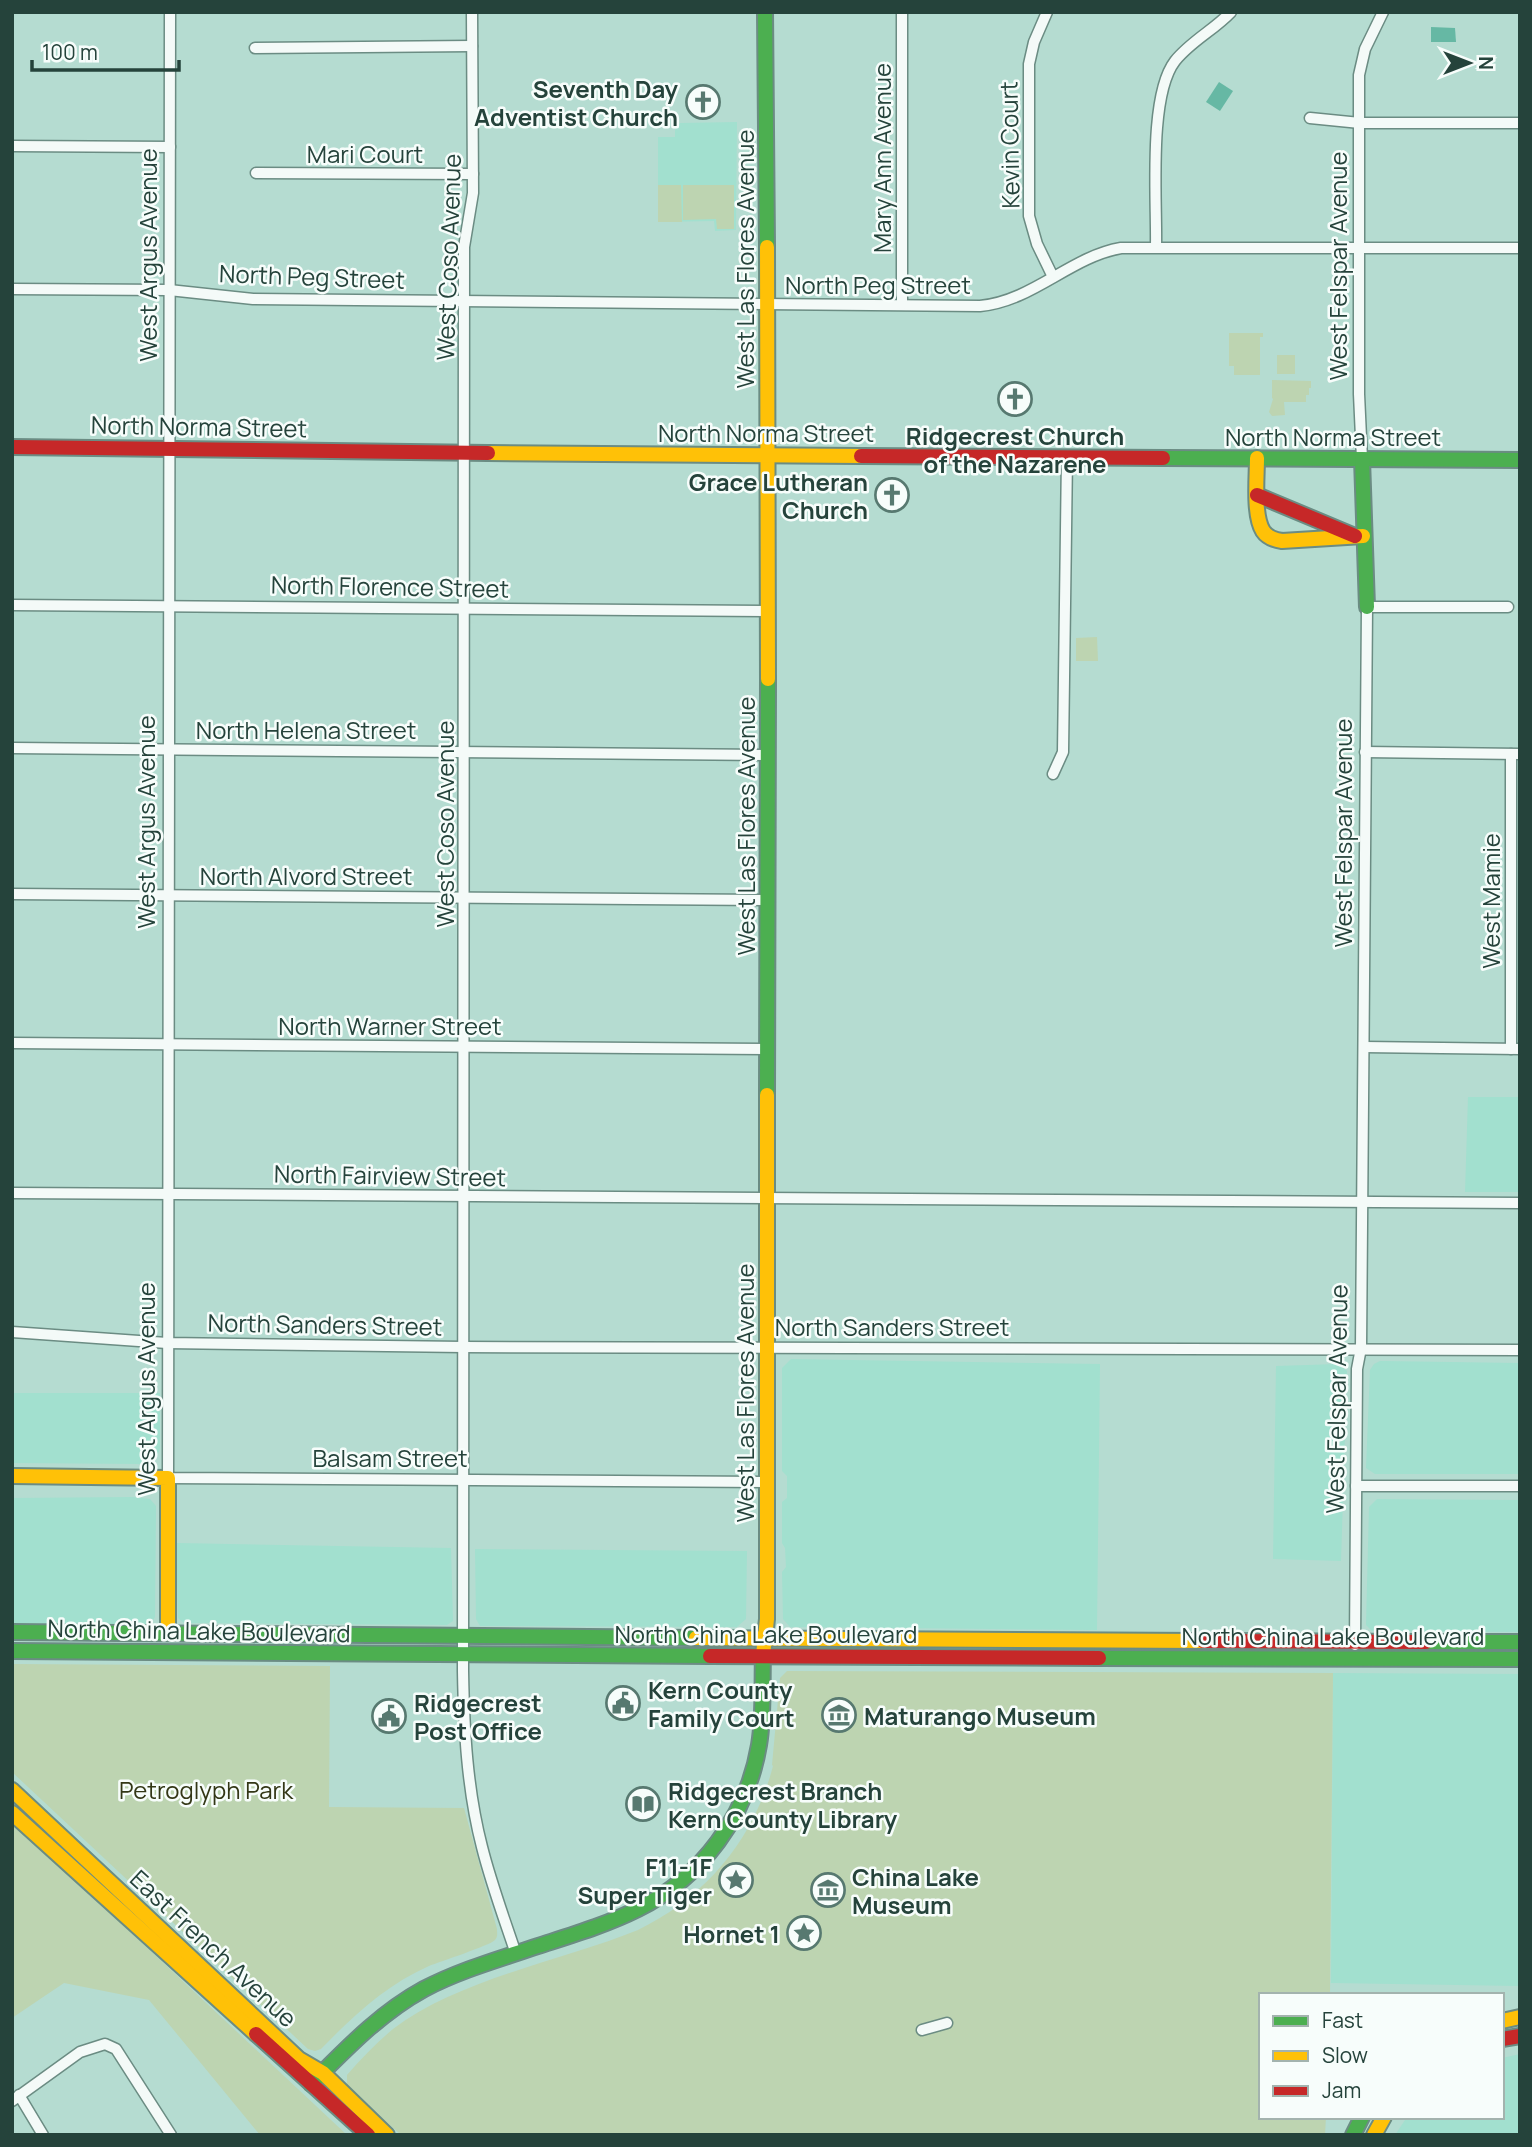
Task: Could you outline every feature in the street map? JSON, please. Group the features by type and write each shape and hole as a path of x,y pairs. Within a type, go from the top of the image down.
{"main road":[{"name":"West Las Flores Avenue","path":"311,2084 359,2034 409,1997 449,1976 622,1916 672,1889 705,1859 732,1820 744,1796 755,1761 761,1725 762,1657 767,1639 768,456 765,12"},
{"name":"North Norma Street","path":"12,447 768,456 1520,460"},
{"path":"1257,458 1257,495 1263,532 1275,540 1360,537"},
{"name":"West Felspar Avenue","path":"1362,458 1360,537 1367,607"},
{"path":"1257,495 1360,537"},
{"name":"Balsam Street","path":"12,1476 168,1478"},
{"name":"West Argus Avenue","path":"168,1478 168,1633"},
{"name":"North China Lake Boulevard","path":"12,1632 1520,1642"},
{"path":"71,1651 86,1644 156,1643 164,1640 168,1633"},
{"path":"997,1656 1022,1648 1075,1649 1080,1645 1081,1639"},
{"name":"North China Lake Boulevard","path":"12,1651 1520,1659"},
{"name":"East French Avenue","path":"12,1790 299,2059 323,2073 387,2135"},
{"name":"East French Avenue","path":"12,1813 368,2135"},
{"path":"1353,2135 1361,2119"},
{"path":"1374,2135 1383,2119"}],"street":[{"name":"West Argus Avenue","path":"168,1478 170,12"},
{"name":"West Coso Avenue","path":"472,12 473,193 464,247 463,1655 465,1736 471,1794 489,1875 516,1954"},
{"name":"Mary Ann Avenue","path":"902,12 902,304"},
{"name":"Kevin Court","path":"1047,12 1034,43 1029,64 1029,216 1037,244 1053,276"},
{"path":"1156,246 1157,129 1163,84 1172,64 1187,47 1231,12"},
{"name":"West Felspar Avenue","path":"1362,458 1359,394 1359,75 1365,49 1383,12"},
{"path":"255,48 472,46"},
{"path":"1310,118 1360,123 1520,122"},
{"path":"12,146 170,148"},
{"name":"Mari Court","path":"256,173 473,174"},
{"name":"North Peg Street","path":"12,289 169,290 253,299 993,305 1024,295 1053,276 1101,251 1156,246 1520,248"},
{"path":"1053,774 1063,752 1067,456"},
{"name":"North Florence Street","path":"12,605 768,611"},
{"path":"1367,607 1508,607"},
{"name":"West Felspar Avenue","path":"1355,1658 1357,1369 1361,1348 1367,607"},
{"name":"North Helena Street","path":"12,748 768,755"},
{"path":"1366,752 1516,754"},
{"name":"West Mamie","path":"1515,1049 1516,754"},
{"name":"North Alvord Street","path":"12,894 768,900"},
{"name":"North Warner Street","path":"12,1043 768,1049"},
{"path":"1364,1047 1515,1049"},
{"name":"North Fairview Street","path":"12,1193 1361,1202"},
{"path":"1361,1202 1520,1203"},
{"name":"North Sanders Street","path":"12,1332 167,1343 463,1347 1520,1350"},
{"name":"Balsam Street","path":"168,1478 767,1482"},
{"path":"1356,1486 1520,1486"},
{"path":"922,2030 947,2023"},
{"path":"43,2135 16,2098 80,2052 105,2044 112,2046 120,2054 171,2135"}],"shaded area":[{"path":"1431,27 1455,28 1456,42 1431,42"},
{"path":"1219,82 1233,91 1220,111 1206,102"},
{"path":"737,122 736,230 715,231 714,221 658,222 658,137 675,137 675,130 680,123"},
{"path":"1468,1097 1520,1097 1520,1192 1465,1192"},
{"path":"791,1359 1100,1364 1097,1630 790,1627 783,1619 782,1572 786,1567 785,1548 782,1543 782,1502 787,1498 787,1476 782,1471 782,1368"},
{"path":"1380,1361 1520,1363 1520,1474 1375,1474 1366,1468 1370,1370"},
{"path":"1338,1364 1347,1371 1341,1561 1273,1559 1276,1366"},
{"path":"12,1393 160,1393 160,1449 155,1460 141,1464 12,1463"},
{"path":"12,1498 150,1499 156,1506 155,1617 149,1626 12,1623"},
{"path":"1377,1499 1520,1500 1520,1632 1372,1631 1366,1625 1369,1507"},
{"path":"176,1543 451,1548 453,1621 447,1625 184,1623 178,1618"},
{"path":"475,1549 747,1551 746,1619 737,1627 480,1626 476,1619"},
{"path":"1333,1673 1520,1674 1520,1986 1331,1983"},
{"path":"1520,2054 1520,2135 1395,2135 1406,2119 1504,2119 1504,2058"}],"green space":[{"path":"658,185 681,185 682,222 658,222"},
{"path":"683,185 734,185 734,229 717,229 716,219 683,220"},
{"path":"1229,333 1263,333 1263,337 1260,337 1260,375 1234,375 1234,366 1229,366"},
{"path":"1277,355 1295,355 1295,374 1277,374"},
{"path":"1272,380 1311,381 1306,402 1284,402 1285,415 1272,416 1269,412 1273,399"},
{"path":"1097,637 1098,661 1076,661 1076,638"},
{"name":"Petroglyph Park","path":"12,1664 330,1666 329,1807 464,1808 497,1929 496,1939 429,1966 398,1982 358,2013 321,2049 308,2049 12,1772"},
{"path":"787,1671 1333,1673 1330,1993 1259,1993 1259,2119 1326,2119 1325,2135 401,2135 347,2086 347,2075 369,2051 393,2029 419,2012 448,1997 511,1972 638,1930 685,1901 706,1883 740,1841 765,1793 773,1766 780,1678"},
{"path":"12,1821 347,2135 260,2135 149,2000 64,1983 12,2018"}],"traffic: fast":[{"path":"765,12 767,247"},
{"path":"1163,458 1520,460"},
{"path":"1362,459 1367,607"},
{"path":"767,1095 768,679"},
{"path":"12,1632 696,1638"},
{"path":"1426,1642 1520,1642"},
{"path":"12,1651 710,1656"},
{"path":"311,2084 378,2020 424,1989 466,1970 589,1929 638,1909 661,1896 701,1862 732,1820 753,1771 761,1734 763,1655"},
{"path":"1099,1658 1520,1659"},
{"path":"1353,2135 1361,2119"}],"traffic: slow":[{"path":"767,247 768,679"},
{"path":"488,453 861,456"},
{"path":"1257,458 1258,516 1267,535 1282,541 1363,536"},
{"path":"763,1655 767,1619 767,1095"},
{"path":"12,1476 168,1478 168,1633"},
{"path":"696,1638 1203,1641"},
{"path":"12,1790 299,2059 323,2073 387,2135"},
{"path":"12,1813 256,2034"},
{"path":"1504,2021 1520,2017"},
{"path":"1374,2135 1383,2119"}],"traffic: jam":[{"path":"12,447 488,453"},
{"path":"861,456 1163,458"},
{"path":"1257,495 1355,536"},
{"path":"1203,1641 1426,1642"},
{"path":"710,1656 1099,1658"},
{"path":"256,2034 368,2135"},
{"path":"1504,2039 1520,2036"}],"place":[{"name":"Seventh Day Adventist Church","path":"703,102"},
{"name":"Ridgecrest Church of the Nazarene","path":"1015,399"},
{"name":"Grace Lutheran Church","path":"892,495"},
{"name":"Kern County Family Court","path":"623,1703"},
{"name":"Maturango Museum","path":"839,1715"},
{"name":"Ridgecrest Post Office","path":"389,1716"},
{"name":"Ridgecrest Branch Kern County Library","path":"643,1804"},
{"name":"F11-1F Super Tiger","path":"736,1880"},
{"name":"China Lake Museum","path":"828,1890"},
{"name":"Hornet 1","path":"804,1933"}]}
